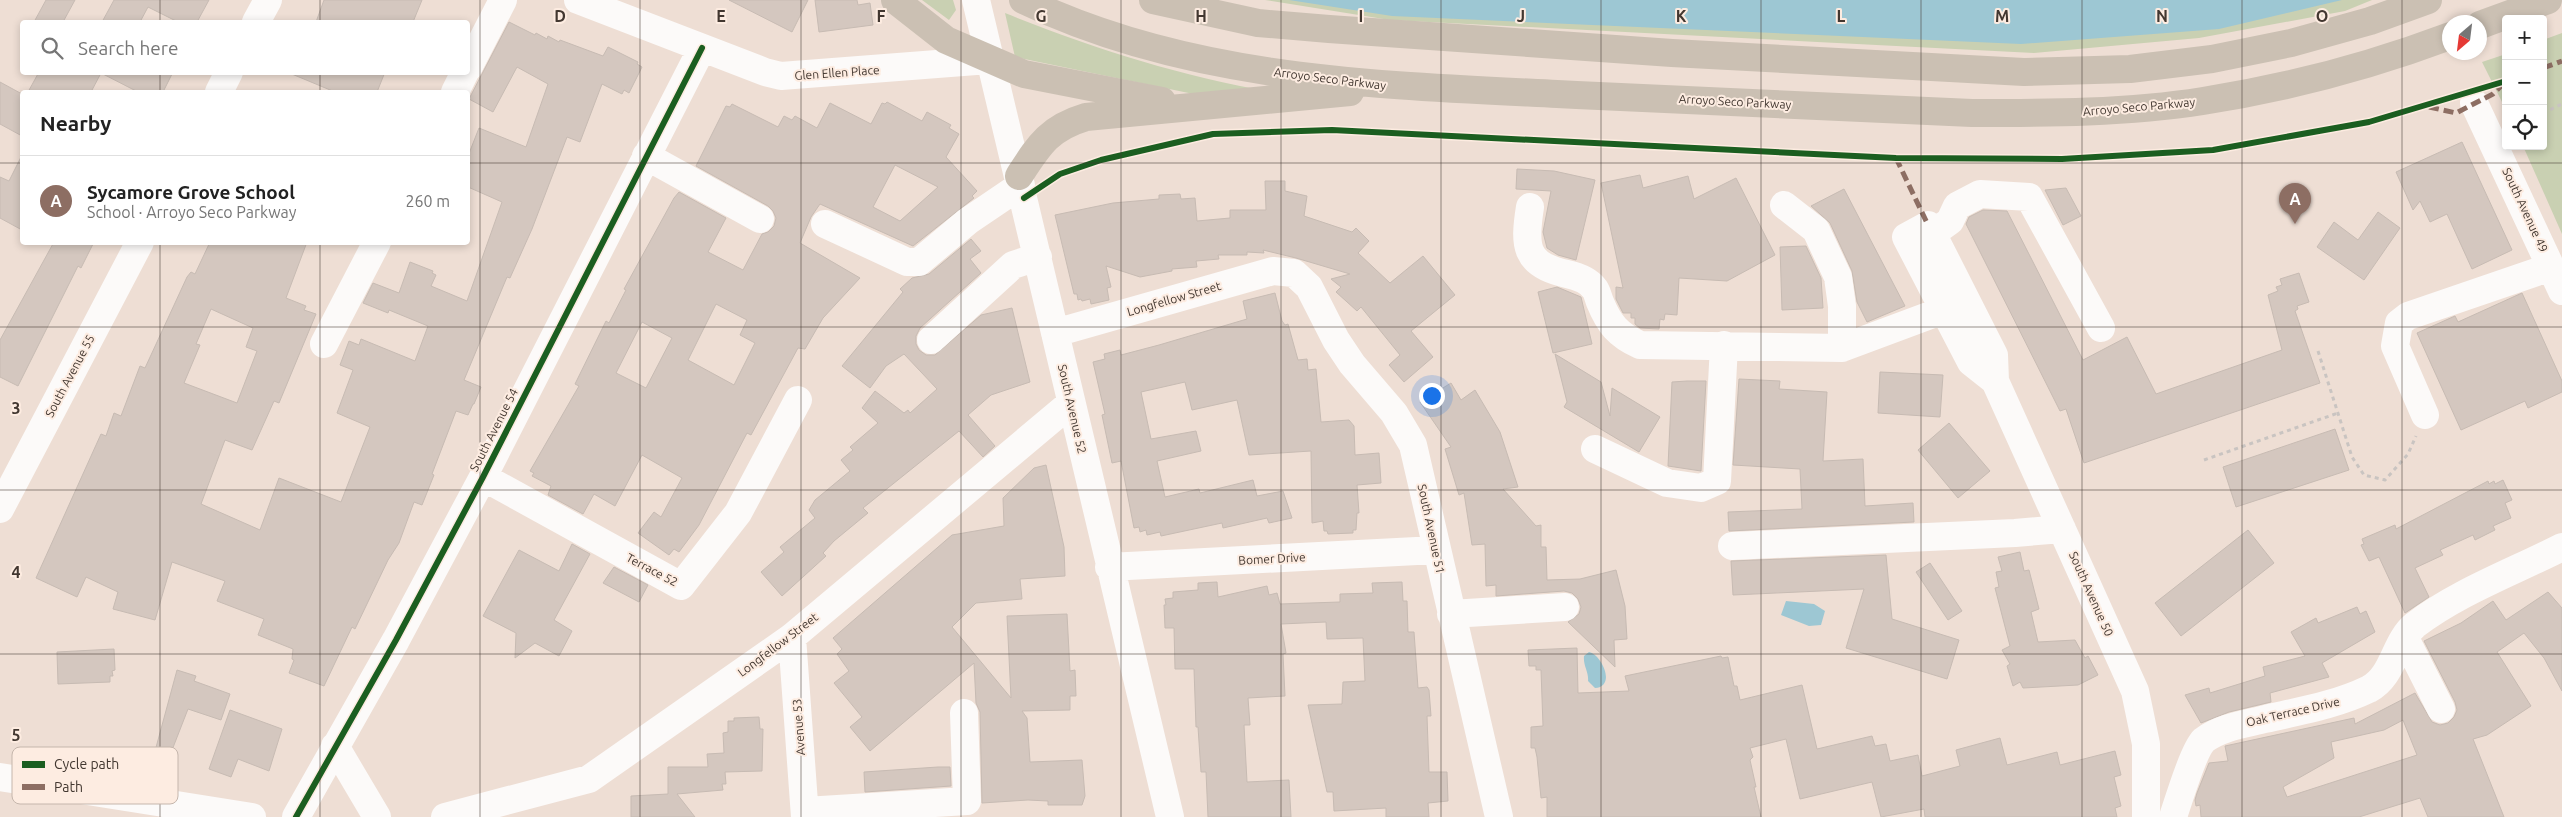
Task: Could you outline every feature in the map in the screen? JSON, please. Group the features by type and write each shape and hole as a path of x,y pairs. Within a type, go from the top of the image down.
{"highway":[{"path":"894,0 946,40 1024,74 1190,107"},
{"name":"Arroyo Seco Parkway","path":"1023,0 1102,33 1178,56 1270,72 1392,86 1972,113 2060,113 2202,102 2278,88 2350,70 2442,39"},
{"path":"1152,0 1258,23 1329,30 1692,54 2024,72 2130,69 2212,59 2292,44 2370,21 2428,0"},
{"path":"1242,0 1329,30"},
{"path":"2487,22 2548,0"},
{"path":"1020,180 1048,134 1066,123 1086,117 1309,97 1392,86"}],"street":[{"path":"257,20 268,0"},
{"path":"470,64 503,0"},
{"name":"Glen Ellen Place","path":"578,0 781,76 989,60"},
{"name":"South Avenue 52","path":"977,5 1020,180 1109,567 1170,817"},
{"name":"South Avenue 54","path":"296,817 396,640 483,477 702,48"},
{"path":"220,90 228,75"},
{"path":"456,90 464,75"},
{"name":"South Avenue 49","path":"2474,103 2562,291"},
{"path":"646,156 760,219"},
{"path":"825,224 907,262 919,262 1020,180"},
{"path":"1932,234 1950,221 1957,206 1980,194 2029,197 2101,328"},
{"path":"1784,205 1816,230 1838,277 1842,306 1842,348"},
{"path":"1530,207 1526,244 1532,256 1541,266 1574,276 1595,289 1607,318 1622,338 1640,345 1842,348 1944,310"},
{"name":"South Avenue 50","path":"1995,381 1971,362 1906,237 1928,225 1994,355 1995,381 2136,691 2146,744 2146,817"},
{"name":"South Avenue 55","path":"0,509 138,245"},
{"path":"324,344 375,245"},
{"path":"931,340 1013,265 1038,258"},
{"path":"2425,415 2395,346 2399,323 2408,316 2550,267"},
{"name":"Longfellow Street","path":"1055,333 1273,271 1294,273"},
{"name":"South Avenue 51","path":"1294,273 1309,287 1336,340 1352,364 1394,413 1413,445 1450,614 1499,817"},
{"path":"1595,449 1667,483 1702,488 1717,482 1724,345"},
{"name":"Terrace 52","path":"483,477 681,586 738,513 798,400"},
{"name":"Longfellow Street","path":"445,817 588,778 792,637 1071,403"},
{"path":"1732,546 2015,533 2062,529"},
{"name":"Oak Terrace Drive","path":"2173,817 2190,768 2203,741 2231,727 2342,701 2372,687 2388,671 2405,638 2414,627 2448,604 2562,547"},
{"name":"Bomer Drive","path":"1109,567 1436,550"},
{"path":"1450,614 1565,607"},
{"name":"Avenue 53","path":"792,637 805,814"},
{"path":"2405,638 2441,709"},
{"path":"805,814 968,809 964,713"},
{"path":"335,746 377,817"},
{"path":"152,804 208,814 252,817"}],"path":[{"path":"2547,111 2562,104"},
{"path":"2318,351 2352,457 2364,475 2385,480 2408,454 2425,415"},
{"path":"2204,460 2338,413"}],"green space":[{"path":"922,0 953,0 956,10 949,20"},
{"path":"1265,0 2372,0 2345,11 2199,38 2034,53 1390,20"},
{"path":"1005,13 1070,38 1137,60 1204,78 1273,92 1208,97 1015,57"},
{"path":"2562,33 2562,234 2525,150 2547,150 2547,39"},
{"path":"2502,55 2502,102 2482,62"}],"water":[{"path":"1289,0 2342,0 2219,29 2021,44 1392,16"},
{"path":"1786,601 1814,604 1825,611 1821,625 1809,626 1781,615"},
{"path":"1589,652 1598,658 1605,670 1606,676 1602,686 1595,688 1588,681 1584,663 1584,656"}],"building":[{"path":"46,0 75,0 64,20 35,20"},
{"path":"114,0 209,0 198,20 174,20 148,7 141,20 103,20"},
{"path":"324,0 422,0 414,20 317,20"},
{"path":"729,0 808,0 792,32"},
{"path":"815,0 857,0 858,5 870,3 873,25 819,32"},
{"path":"509,22 535,35 536,33 547,39 548,36 559,42 560,40 603,56 608,47 638,62 637,64 642,67 629,93 624,90 622,94 602,84 580,142 567,137 532,229 510,278 507,277 464,380 481,387 474,404 468,415 456,411 422,505 414,502 399,543 388,560 355,629 352,627 324,686 289,673 294,660 292,659 293,649 258,635 264,619 217,601 225,581 172,562 155,620 113,609 118,592 86,577 77,597 36,578 101,434 106,436 114,413 121,416 140,366 145,368 187,277 191,272 195,274 209,245 306,245 286,298 306,306 304,310 316,314 279,403 274,401 252,450 225,440 201,504 260,530 279,478 341,502 370,427 337,413 353,370 340,365 349,341 359,345 361,339 415,361 428,326 389,310 388,313 363,303 373,283 399,293 410,262 433,271 432,273 436,275 431,286 467,301 502,202 470,188 470,151 479,128 526,147 548,84 517,67 493,112 470,100 470,97","holes":["211,309 253,328 246,347 257,351 237,403 184,383 200,345 196,344"]},
{"path":"37,75 100,75 92,90 29,90"},
{"path":"105,75 172,75 164,90 134,90"},
{"path":"294,75 384,75 378,90 330,90"},
{"path":"0,82 20,93 20,135 0,124"},
{"path":"887,102 922,121 927,112 951,125 949,128 959,134 946,157 977,191 972,196 974,198 913,246 820,204 811,217 800,243 860,278 823,318 805,349 798,348 751,435 747,433 699,525 679,552 674,549 669,555 638,533 654,512 661,517 682,478 642,455 615,506 594,494 583,514 548,495 551,486 532,476 534,473 530,471 579,386 575,384 606,321 609,323 626,290 624,289 679,192 726,218 708,252 743,270 762,234 768,232 774,226 776,218 768,206 696,166 726,106 730,107 732,104 778,127 784,116 792,120 795,116 817,128 830,103 871,124 882,103 885,104","holes":["895,165 938,187 900,221 873,207","716,304 747,320 740,335 755,343 734,385 688,360","642,322 672,338 646,388 616,373"]},
{"path":"2462,142 2512,250 2472,269 2447,214 2430,222 2420,201 2413,210 2396,172"},
{"path":"20,159 20,229 0,218 0,177 9,181"},
{"path":"1517,169 1554,171 1595,180 1576,260 1558,255 1547,248 1543,232 1551,191 1516,189"},
{"path":"1640,175 1643,188 1688,176 1694,199 1736,178 1775,255 1727,281 1679,278 1677,315 1665,314 1664,320 1660,319 1659,329 1640,328 1635,324 1635,318 1631,318 1631,313 1623,313 1616,299 1616,287 1623,288 1601,183"},
{"path":"1265,181 1285,181 1285,191 1307,196 1304,216 1352,232 1356,228 1369,241 1358,253 1390,283 1423,256 1455,295 1411,331 1433,357 1404,382 1389,365 1400,355 1361,307 1357,311 1336,292 1341,287 1331,279 1350,274 1296,258 1263,250 1264,253 1247,252 1247,255 1218,255 1219,259 1196,261 1197,267 1172,269 1172,271 1140,277 1106,266 1111,287 1107,288 1109,300 1091,304 1090,299 1078,300 1077,294 1074,294 1055,215 1113,203 1159,199 1159,195 1180,194 1181,199 1195,198 1197,221 1230,218 1230,210 1266,210"},
{"path":"2066,188 2081,216 2063,225 2045,190"},
{"path":"1844,189 1905,306 1867,322 1857,302 1852,271 1830,223 1811,206"},
{"path":"1983,210 2007,211 2083,360 2127,337 2156,394 2282,350 2268,295 2278,291 2276,287 2282,285 2280,279 2299,273 2309,302 2297,306 2298,309 2295,311 2320,383 2084,463 2066,409 2060,411 1966,224 1969,217"},
{"path":"2378,212 2400,228 2364,280 2317,247 2334,222 2358,240"},
{"path":"971,239 981,251 970,259 981,273 920,328 916,336 916,344 919,350 926,355 935,355 981,315 1012,308 1030,382 991,395 968,415 995,446 983,457 959,431 863,508 868,513 834,541 823,553 826,556 782,596 761,572 784,552 780,547 815,518 809,510 815,500 850,471 841,460 853,450 850,447 878,423 862,408 875,391 904,413 908,410 910,413 937,389 904,354 886,366 870,388 842,366 903,292 900,289 912,278 929,274"},
{"path":"52,245 92,245 81,268 78,266 18,386 0,377 0,340"},
{"path":"1806,246 1821,278 1823,308 1782,310 1780,247"},
{"path":"1557,287 1581,297 1592,344 1553,353 1538,292"},
{"path":"1275,293 1282,321 1285,325 1288,324 1298,360 1307,359 1308,370 1316,369 1321,422 1349,420 1354,426 1355,455 1379,453 1381,483 1357,485 1359,513 1357,513 1356,530 1353,530 1353,533 1328,534 1327,531 1324,531 1323,521 1312,523 1311,451 1249,455 1237,400 1192,410 1185,382 1141,392 1151,439 1196,431 1201,451 1157,461 1165,497 1199,489 1200,493 1253,480 1257,496 1283,491 1292,518 1269,523 1267,518 1223,528 1222,523 1161,536 1160,532 1147,535 1146,530 1140,532 1139,527 1134,528 1121,461 1112,463 1102,415 1105,414 1093,362 1105,359 1104,354 1120,350 1121,355 1247,319 1243,301"},
{"path":"2522,293 2562,381 2562,392 2528,408 2525,401 2461,430 2417,333 2455,316 2458,322"},
{"path":"1555,354 1601,382 1610,416 1612,388 1660,417 1639,452 1564,407 1567,402"},
{"path":"1880,372 1943,375 1940,417 1878,413"},
{"path":"1739,379 1780,381 1779,389 1827,392 1823,461 1863,459 1865,506 1913,503 1914,522 1729,531 1728,512 1802,509 1800,469 1733,465"},
{"path":"1706,381 1701,471 1668,466 1672,382"},
{"path":"1451,383 1461,400 1475,390 1500,432 1518,487 1503,489 1536,526 1541,525 1541,547 1546,547 1547,580 1580,579 1616,570 1625,606 1627,639 1614,640 1615,667 1568,622 1579,614 1581,607 1578,599 1572,593 1564,591 1496,596 1496,585 1486,586 1485,544 1472,545 1464,493 1459,495 1445,449 1451,447 1420,402"},
{"path":"1949,423 1990,471 1958,498 1918,450"},
{"path":"2335,429 2349,470 2236,507 2223,467"},
{"path":"1046,465 1064,547 1065,576 1020,579 1022,599 976,603 952,627 1011,698 1007,616 1067,614 1070,671 1075,670 1076,696 1070,696 1070,710 1022,711 1027,718 1030,762 1082,760 1085,796 1082,805 1048,805 1048,801 1028,800 982,803 980,712 976,703 974,663 870,751 850,727 862,717 834,683 849,671 837,654 842,649 833,638 952,535 1004,526 1003,498 1034,468"},
{"path":"2503,480 2512,500 2505,503 2511,518 2493,526 2495,530 2475,540 2473,535 2440,550 2443,555 2415,568 2429,597 2405,613 2379,557 2369,561 2361,545 2364,544 2362,539 2395,525 2396,529 2488,481 2489,484 2494,481 2495,484"},
{"path":"2248,530 2274,563 2181,636 2155,603"},
{"path":"572,544 590,554 554,620 572,631 559,656 535,643 515,658 516,633 483,616 519,550 559,571"},
{"path":"2020,552 2024,571 2029,570 2039,609 2031,612 2038,642 2075,640 2085,658 2088,656 2098,675 2078,685 2023,688 2020,682 2013,686 2007,666 2010,664 2002,650 2010,646 1995,588 1999,587 1996,572 2002,571 1998,557"},
{"path":"1886,555 1892,619 1959,640 1947,679 1846,648 1864,589 1733,595 1731,561"},
{"path":"1930,563 1962,611 1948,620 1916,572"},
{"path":"614,567 648,585 639,602 603,583"},
{"path":"1217,582 1218,597 1267,586 1269,595 1277,593 1280,604 1340,602 1340,594 1373,593 1372,583 1402,582 1403,601 1407,601 1408,632 1414,632 1418,688 1427,687 1429,690 1431,716 1427,716 1429,772 1447,772 1448,801 1428,803 1429,817 1386,817 1386,808 1334,811 1333,792 1327,792 1308,705 1342,704 1343,682 1365,681 1363,638 1327,639 1326,622 1281,624 1286,653 1283,654 1285,696 1248,698 1250,725 1244,725 1247,782 1289,780 1291,817 1208,817 1206,772 1201,772 1198,727 1196,727 1194,669 1175,669 1174,628 1165,628 1164,605 1166,605 1165,599 1173,598 1173,592 1198,590 1198,583"},
{"path":"2548,592 2562,608 2562,691 2544,658 2524,633 2497,652 2531,706 2487,735 2473,739 2504,817 2428,817 2420,798 2359,817 2201,817 2200,805 2196,806 2195,800 2197,793 2209,763 2228,761 2225,746 2354,718 2355,724 2415,693 2432,722 2440,725 2448,723 2454,717 2457,710 2455,702 2424,641 2461,623 2493,601 2506,620","holes":["2403,720 2417,755 2287,797 2283,787 2334,758 2331,742 2384,730"]},
{"path":"2357,607 2360,614 2366,611 2375,632 2322,663 2329,677 2270,693 2271,702 2229,712 2201,723 2185,695 2209,688 2210,693 2265,676 2263,667 2305,656 2291,632 2316,618 2318,623"},
{"path":"1577,648 1578,693 1629,691 1625,676 1721,656 1722,658 1728,657 1734,686 1737,686 1740,700 1802,685 1817,749 1872,736 1875,746 1886,744 1890,761 1918,755 1922,776 1960,766 1956,750 2000,738 2007,765 2057,752 2060,765 2115,751 2121,775 2114,777 2121,806 2115,808 2117,817 1925,817 1924,809 1881,817 1872,782 1800,799 1786,739 1750,748 1753,757 1750,760 1756,787 1754,787 1761,817 1547,817 1547,797 1541,798 1537,757 1535,748 1531,748 1531,727 1543,726 1541,670 1536,670 1536,666 1529,666 1528,650"},
{"path":"114,649 115,670 112,671 113,676 110,676 110,682 58,684 57,652"},
{"path":"177,670 196,676 194,681 230,694 221,720 188,709 173,747 156,747"},
{"path":"230,710 282,729 269,771 238,759 231,777 209,769"},
{"path":"759,717 760,729 763,729 762,771 725,772 726,784 722,784 723,790 677,794 695,817 631,817 631,796 668,794 668,767 708,767 707,754 724,753 723,733 728,732 728,721 734,721 734,718"},
{"path":"950,767 951,786 865,792 864,772"}],"marked path":[{"path":"2547,67 2562,61"},
{"path":"2429,107 2456,113 2493,94 2502,85"},
{"path":"1896,158 1928,225"}],"cycle path":[{"path":"296,817 396,640 483,477 702,48"},
{"path":"1024,198 1060,174 1101,160 1213,134 1332,130 1896,158 2062,159 2213,150 2369,122 2502,82"}],"place":[{"name":"Sycamore Grove School","path":"2295,224"}]}
